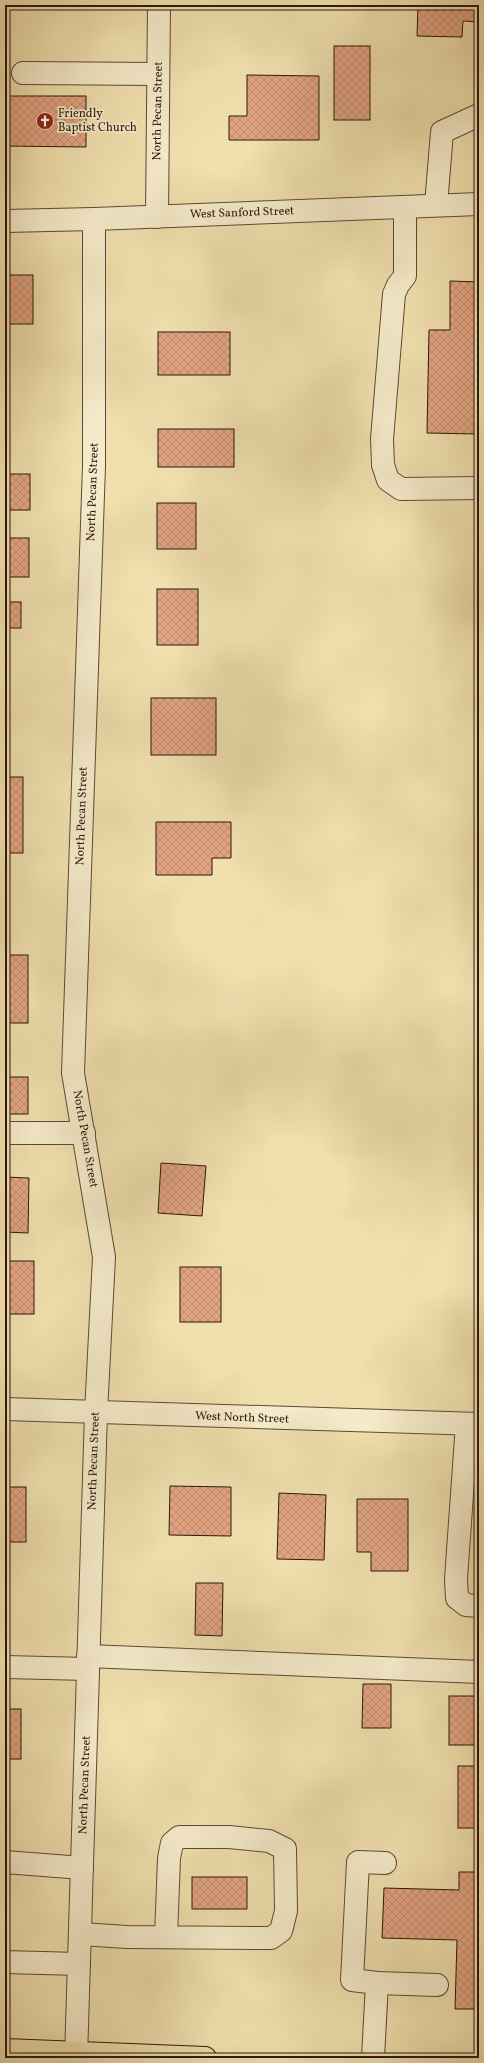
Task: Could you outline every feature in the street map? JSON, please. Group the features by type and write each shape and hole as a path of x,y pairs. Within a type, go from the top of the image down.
{"main road":[{"path":"5,2050 76,2056 205,2058"}],"street":[{"name":"North Pecan Street","path":"157,217 159,5"},
{"path":"23,73 158,74"},
{"path":"436,205 442,132 479,115"},
{"name":"West Sanford Street","path":"5,221 157,217 479,204"},
{"path":"405,207 405,276 398,285 394,294 382,439 383,465 388,480 401,489 479,488"},
{"name":"North Pecan Street","path":"76,2056 96,1413 104,1257 73,1073 94,459 94,219"},
{"path":"5,1133 84,1133"},
{"name":"West North Street","path":"5,1409 473,1424"},
{"path":"473,1424 470,1514 456,1579 457,1598 466,1605 479,1606"},
{"path":"5,1667 88,1663 479,1672"},
{"path":"80,1934 166,1937 272,1938 281,1931 286,1911 285,1849 269,1841 229,1838 179,1838 172,1843 169,1858 166,1937"},
{"path":"5,1862 82,1868"},
{"path":"385,1863 358,1862 352,1980 437,1985"},
{"path":"5,1962 79,1964"},
{"path":"373,2058 377,1982"}],"building":[{"path":"418,5 479,5 479,22 463,21 462,37 417,36"},
{"path":"334,46 370,46 370,120 334,120"},
{"path":"247,75 319,76 319,140 229,140 229,116 247,116"},
{"name":"Friendly Baptist Church","path":"5,96 86,96 86,147 5,146"},
{"path":"5,275 33,275 33,324 5,324"},
{"path":"450,281 479,282 479,367 477,367 476,434 427,433 429,330 450,330"},
{"path":"158,332 230,332 230,375 158,375"},
{"path":"158,429 234,429 234,467 158,467"},
{"path":"5,474 30,474 30,510 5,510"},
{"path":"157,503 196,503 196,549 157,549"},
{"path":"5,538 29,538 29,577 5,577"},
{"path":"157,589 198,589 198,645 157,645"},
{"path":"5,602 21,602 21,628 5,628"},
{"path":"151,698 216,698 216,755 151,755"},
{"path":"5,777 23,777 23,853 5,853"},
{"path":"156,822 231,822 231,858 212,858 212,875 156,875"},
{"path":"5,955 28,955 28,1023 5,1023"},
{"path":"5,1077 28,1077 28,1114 5,1114"},
{"path":"161,1163 206,1166 202,1216 158,1213"},
{"path":"5,1177 29,1178 28,1233 5,1232"},
{"path":"5,1261 34,1261 34,1314 5,1314"},
{"path":"180,1267 221,1267 221,1322 180,1322"},
{"path":"170,1486 231,1487 231,1536 169,1535"},
{"path":"5,1487 26,1487 26,1542 5,1542"},
{"path":"279,1493 326,1495 324,1560 277,1559"},
{"path":"357,1499 408,1499 408,1571 371,1571 371,1552 357,1552"},
{"path":"196,1583 223,1583 222,1636 195,1635"},
{"path":"363,1684 391,1684 391,1728 362,1728"},
{"path":"449,1696 479,1696 479,1745 449,1745"},
{"path":"5,1709 21,1709 21,1759 5,1759"},
{"path":"458,1766 479,1766 479,1828 458,1828"},
{"path":"459,1872 479,1872 479,2009 455,2009 457,1940 382,1938 384,1888 459,1890"},
{"path":"192,1877 247,1877 247,1909 192,1909"}],"place":[{"name":"Friendly Baptist Church","path":"45,121"}]}
